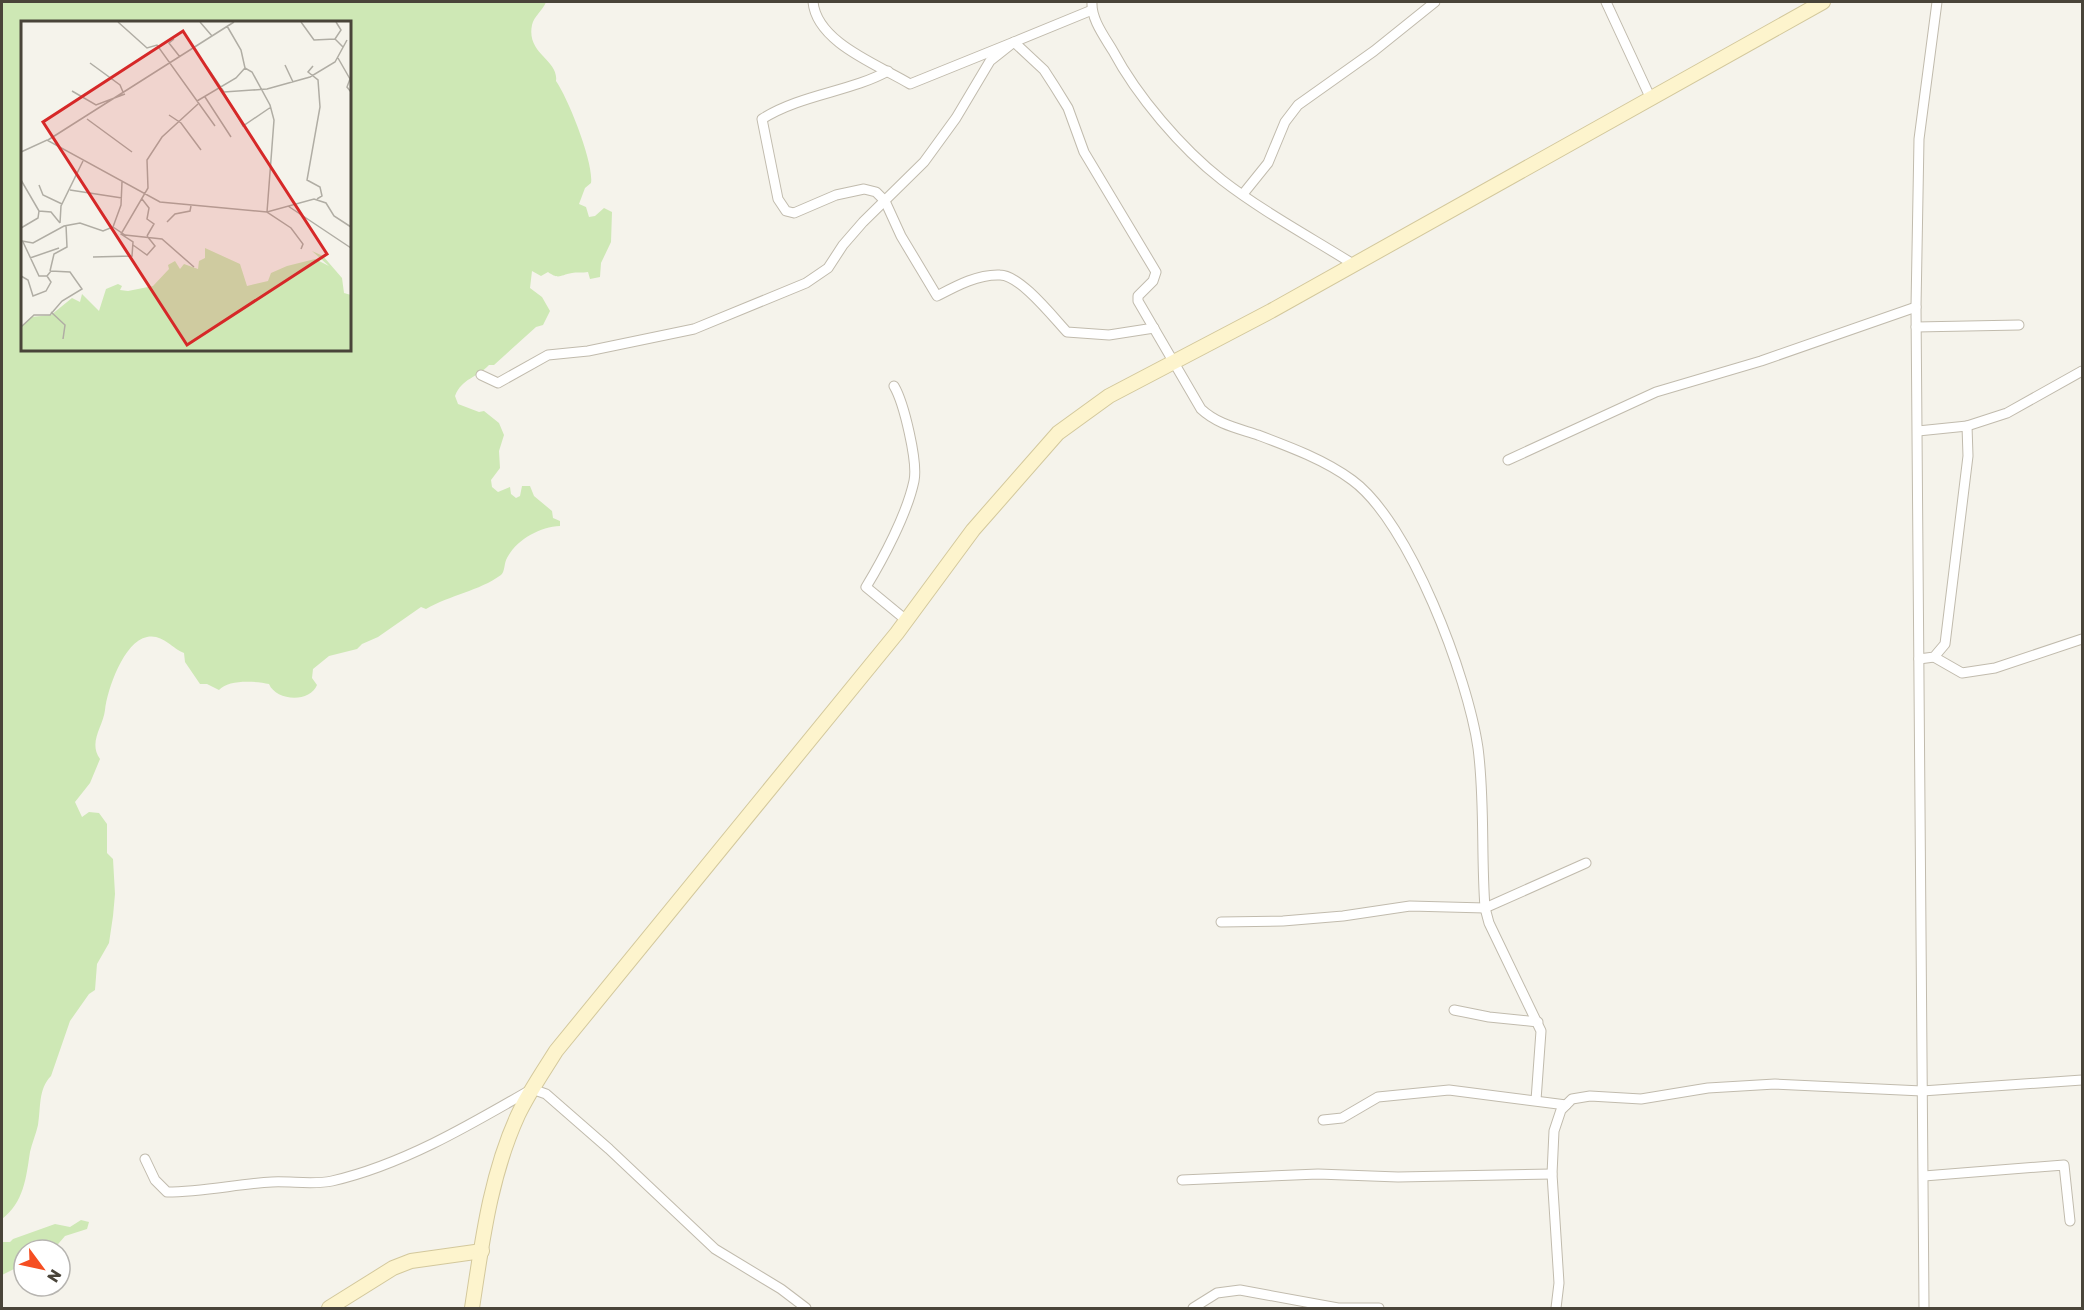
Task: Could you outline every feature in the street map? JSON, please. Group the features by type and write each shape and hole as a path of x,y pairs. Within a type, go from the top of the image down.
{"main road":[{"path":"472,1308 490,1197 508,1140 532,1089 556,1051 906,620 973,530 1058,433 1109,396 1173,363 1651,99 1749,40 1823,2"},
{"path":"330,1308 393,1268 411,1261 482,1251"}],"street":[{"path":"813,2 817,16 836,42 910,84 1014,42 1092,6 1131,85 1203,164 1243,194 1353,264"},
{"path":"1243,194 1268,163 1285,122 1298,105 1374,51 1435,2"},
{"path":"1605,2 1651,99"},
{"path":"1924,1308 1916,307 1919,139 1937,2"},
{"path":"481,375 498,383 548,355 588,351 694,329 806,283 828,268 843,245 924,162 956,118 990,61 1014,42"},
{"path":"1014,42 1044,70 1068,108 1084,152 1156,272 1153,281 1138,296 1192,397 1210,417 1279,443 1330,466 1368,493 1392,524 1444,630 1473,723 1481,780 1485,908 1489,923 1541,1031 1536,1100"},
{"path":"888,71 873,79 818,95 762,119 778,199 786,211 794,213 836,195 864,189 876,192 885,201 901,236 937,296 964,282 1001,274 1021,284 1067,332 1109,335 1154,328"},
{"path":"1508,460 1656,392 1761,361 1916,307"},
{"path":"1916,327 2019,325"},
{"path":"1918,432 1967,426 2007,413 2082,371"},
{"path":"894,386 901,398 911,444 914,480 888,547 866,587 906,620"},
{"path":"1934,657 1945,644 1968,456 1967,426"},
{"path":"1919,659 1934,657 1962,673 1995,668 2082,639"},
{"path":"1221,921 1283,921 1342,916 1410,906 1485,908 1586,863"},
{"path":"1454,1010 1489,1017 1538,1022"},
{"path":"1556,1308 1559,1283 1552,1174 1554,1131 1556,1120 1572,1099 1582,1096 1641,1099 1708,1088 1775,1084 1922,1091 2082,1080"},
{"path":"145,1160 155,1180 167,1192 196,1192 270,1182 330,1181 374,1167 434,1141 532,1089 546,1094 609,1149 715,1249 781,1289 806,1308"},
{"path":"1323,1120 1342,1118 1378,1097 1449,1090 1566,1105"},
{"path":"1924,1176 2064,1165 2070,1221"},
{"path":"1182,1180 1298,1174 1398,1177 1552,1174"},
{"path":"1194,1308 1217,1293 1240,1290 1338,1308 1379,1308"}],"green space":[{"path":"2,2 546,2 532,25 531,35 538,50 553,67 556,81 573,115 584,146 591,183 585,188 579,204 586,207 589,217 595,216 604,208 612,212 611,242 601,263 600,277 590,279 588,272 557,276 548,272 541,276 532,271 530,288 542,297 550,311 543,325 536,327 494,365 489,365 462,385 455,396 458,404 479,412 484,411 499,423 504,435 499,451 500,468 491,480 492,487 498,492 510,487 511,494 516,498 520,496 522,486 530,486 534,496 552,511 553,518 560,521 560,526 537,532 523,540 511,551 502,574 492,580 426,609 421,607 357,649 329,656 313,669 312,678 317,685 313,691 301,697 285,697 273,690 269,684 263,683 235,682 219,690 207,684 200,684 185,662 184,653 162,639 147,637 131,647 118,668 106,701 95,747 100,759 90,783 75,802 82,817 89,812 99,813 107,824 107,853 113,859 115,894 109,943 97,964 95,990 89,994 70,1021 51,1076 44,1087 23,1189 2,1219"},
{"path":"81,1220 89,1222 87,1229 63,1238 16,1238 55,1224 70,1227"},
{"path":"12,1240 12,1270 2,1275 2,1242"}]}
